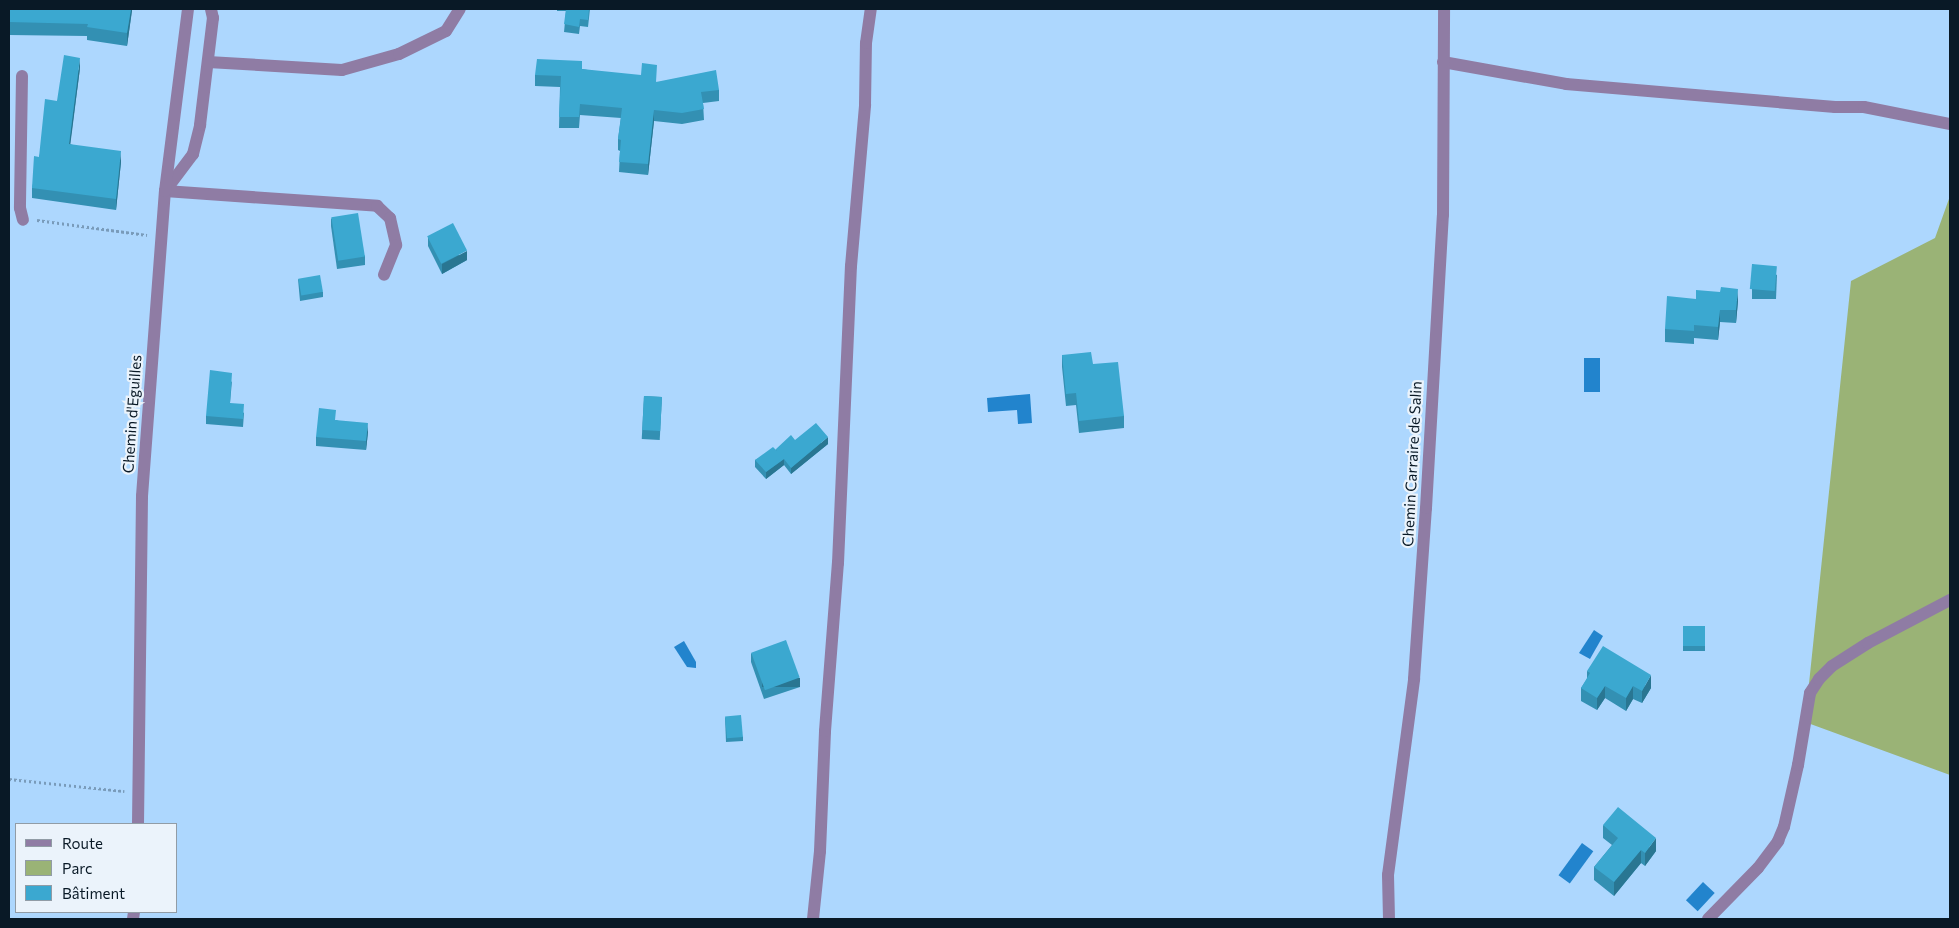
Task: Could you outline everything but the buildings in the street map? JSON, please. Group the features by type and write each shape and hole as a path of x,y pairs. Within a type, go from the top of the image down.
{"street":[{"name":"Chemin d'Eguilles","path":"138,823 142,496 165,191 188,9"},
{"path":"165,191 193,154 200,125 208,62 213,18 210,9"},
{"path":"208,62 342,70 399,54 446,31 460,9"},
{"path":"812,919 820,851 825,731 838,563 851,266 865,104 866,43 871,9"},
{"name":"Chemin Carraire de Salin","path":"1389,919 1388,875 1414,679 1426,499 1443,215 1444,9"},
{"path":"1443,62 1566,84 1835,107 1864,107 1950,124"},
{"path":"22,76 20,208 23,220"},
{"path":"165,191 377,206 390,218 396,245 384,275"},
{"path":"1708,919 1758,868 1778,841 1784,828 1798,765 1810,693 1820,678 1832,666 1868,643 1950,600"}],"path":[{"path":"23,220 162,236"},
{"path":"9,779 139,792"}],"green space":[{"path":"1950,196 1950,775 1805,722 1851,281 1935,238"}],"water":[{"path":"1584,358 1600,358 1600,392 1584,392"},
{"path":"1030,394 1032,423 1018,424 1017,410 988,412 987,398"},
{"path":"1594,630 1603,636 1590,659 1579,653"},
{"path":"684,641 696,662 696,668 687,667 674,647"},
{"path":"1582,843 1593,851 1570,884 1558,875"},
{"path":"1703,882 1715,893 1698,911 1686,900"}]}
